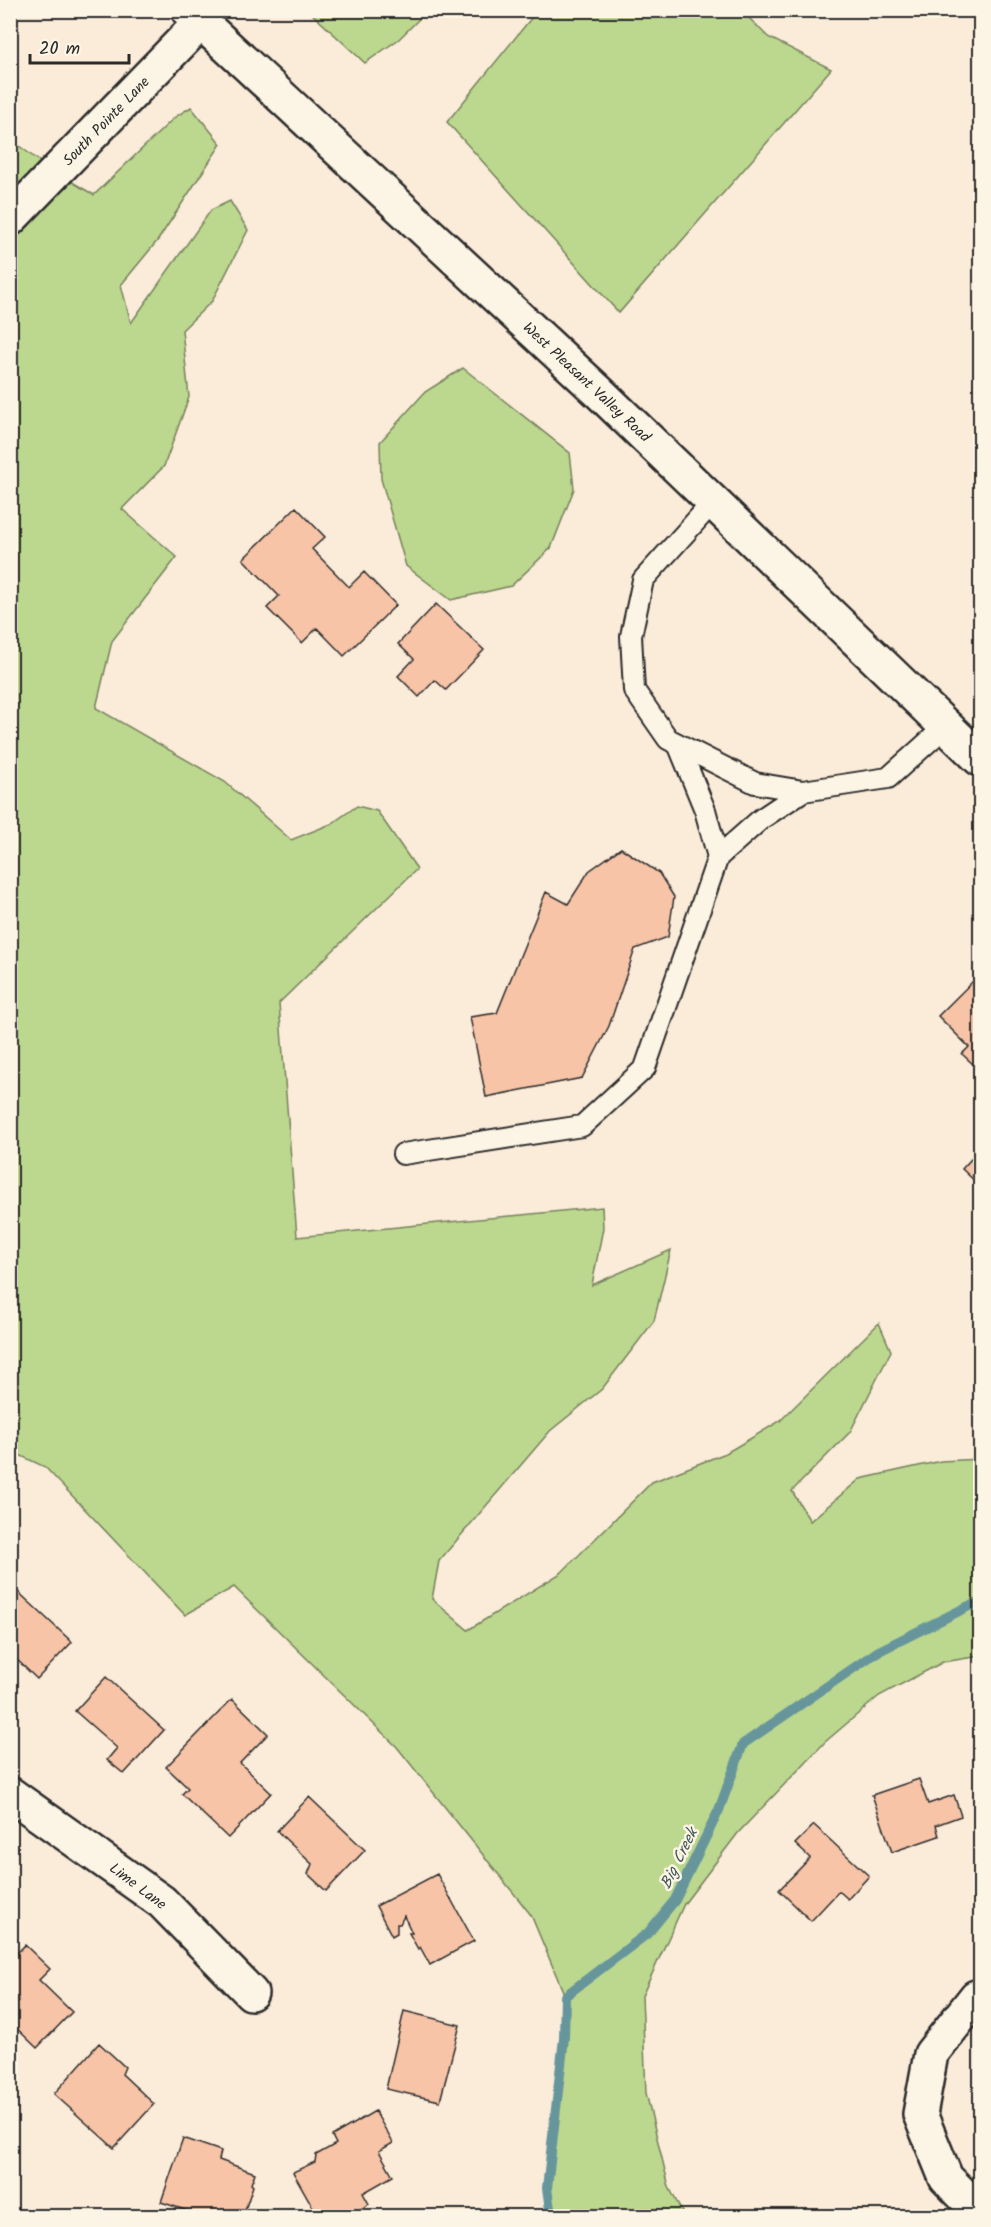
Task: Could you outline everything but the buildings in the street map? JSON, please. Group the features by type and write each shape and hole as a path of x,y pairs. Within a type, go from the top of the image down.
{"main road":[{"name":"South Pointe Lane","path":"10,219 194,16"},
{"name":"West Pleasant Valley Road","path":"194,16 599,392 981,759"},
{"name":"Lime Lane","path":"10,1794 162,1902 251,1993"},
{"path":"976,1997 931,2054 920,2114 946,2178 981,2212"}],"lane":[{"path":"713,502 643,580 631,636 634,690 668,739 754,783 803,791 888,778 946,726"},
{"path":"678,744 705,810 718,857"},
{"path":"403,1154 582,1126 645,1068 718,857 760,819 803,791"}],"green space":[{"path":"309,11 427,11 399,39 365,63"},
{"path":"537,11 742,11 768,37 831,69 619,313 447,122"},
{"path":"191,107 221,144 158,240 121,285 131,323 211,210 230,201 248,230 212,301 182,330 189,397 164,466 122,509 177,557 112,641 96,708 225,782 291,840 331,824 357,806 377,811 417,869 279,1003 297,1237 602,1207 603,1228 592,1285 671,1250 654,1321 602,1389 550,1431 439,1561 432,1599 468,1630 561,1573 652,1482 726,1453 780,1421 879,1323 891,1351 850,1432 792,1491 810,1521 860,1479 941,1461 980,1459 980,1656 943,1662 879,1696 825,1742 738,1833 684,1904 642,1996 646,2093 669,2187 684,2216 551,2216 547,2188 564,2038 565,1996 531,1915 397,1747 234,1587 185,1615 45,1467 11,1451 10,139 47,167 94,195 175,117"},
{"path":"463,368 570,453 574,489 551,548 511,586 451,600 406,566 381,479 380,442 425,392"}],"waterway":[{"name":"Big Creek","path":"551,2216 547,2188 564,2038 565,1996 648,1933 675,1900 719,1810 743,1744 877,1652 969,1606 980,1604"}]}
